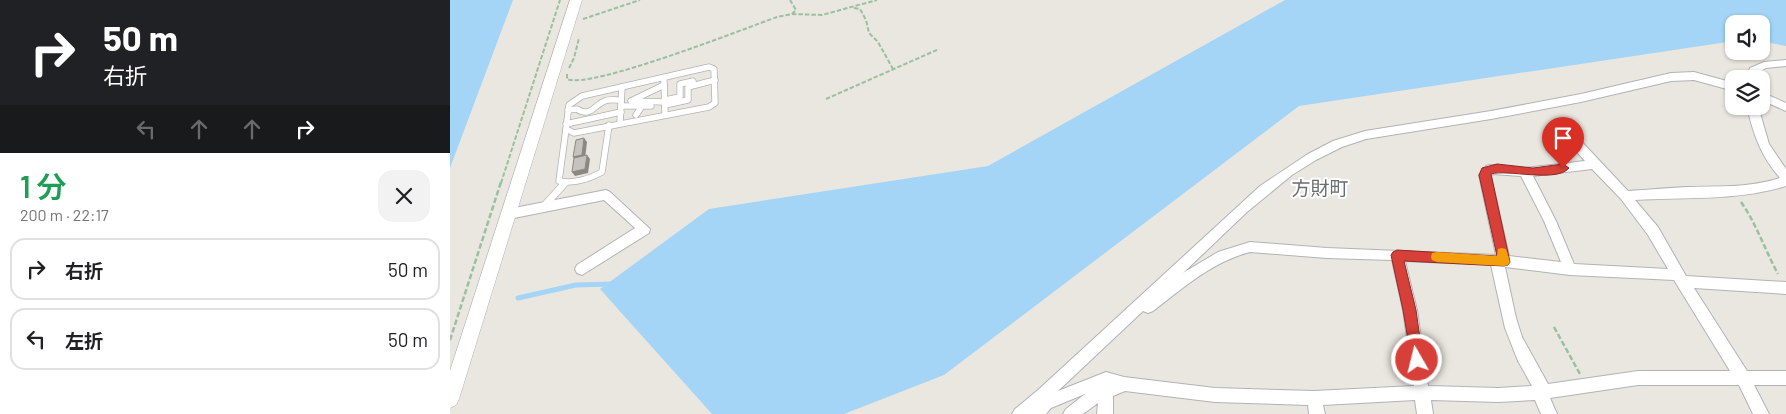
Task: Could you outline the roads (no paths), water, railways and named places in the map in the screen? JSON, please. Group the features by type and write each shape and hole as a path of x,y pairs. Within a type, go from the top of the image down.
{"street":[{"path":"450,399 576,0"},
{"path":"1754,70 1764,65 1786,63"},
{"path":"1042,404 1116,327 1244,208 1288,170 1308,157 1347,140 1563,102 1671,77 1694,76 1725,85"},
{"path":"1770,100 1786,107"},
{"path":"1754,115 1761,143 1770,160 1786,176"},
{"path":"1560,127 1624,196 1653,232 1680,279 1743,378 1761,414"},
{"path":"1549,414 1542,392 1527,365 1509,320 1485,175 1490,169 1525,172 1594,164"},
{"path":"1525,172 1550,221 1570,269"},
{"path":"1624,196 1687,192 1734,192 1767,187 1786,181"},
{"path":"509,214 606,195 644,229 582,269"},
{"path":"1116,327 1144,310 1185,278 1234,250 1250,247 1327,253 1500,261 1786,288"},
{"path":"1397,255 1410,310 1425,414"},
{"path":"1020,414 1106,379 1124,384 1216,395 1314,398 1422,393 1500,395 1542,392 1638,378 1786,378"},
{"path":"1071,414 1094,397 1124,384"},
{"path":"1106,392 1106,414"},
{"path":"1314,398 1317,414"}],"lane":[{"path":"566,127 574,133 609,125 665,114 709,107 716,103 714,69 709,67 582,96 569,106 568,110 559,181 565,183 595,176 602,172 609,125"},
{"path":"664,77 665,114"},
{"path":"664,85 631,101 665,102 688,100 688,86 715,78"},
{"path":"620,123 622,87"},
{"path":"568,110 577,109 586,113 593,111 606,100 621,106 654,106"},
{"path":"566,127 604,116 621,106"},
{"path":"636,115 642,106"},
{"path":"604,116 605,108"},
{"path":"543,208 565,183"}],"water":[{"path":"450,0 513,0 450,168"},
{"path":"1285,0 1786,0 1786,46 1770,43 1770,15 1725,15 1725,42 1299,106 944,375 844,414 712,414 600,289 709,209 988,166"}],"waterway":[{"path":"518,298 576,285 612,284"}],"district":[{"name":"方財町","path":"1320,187"}]}
